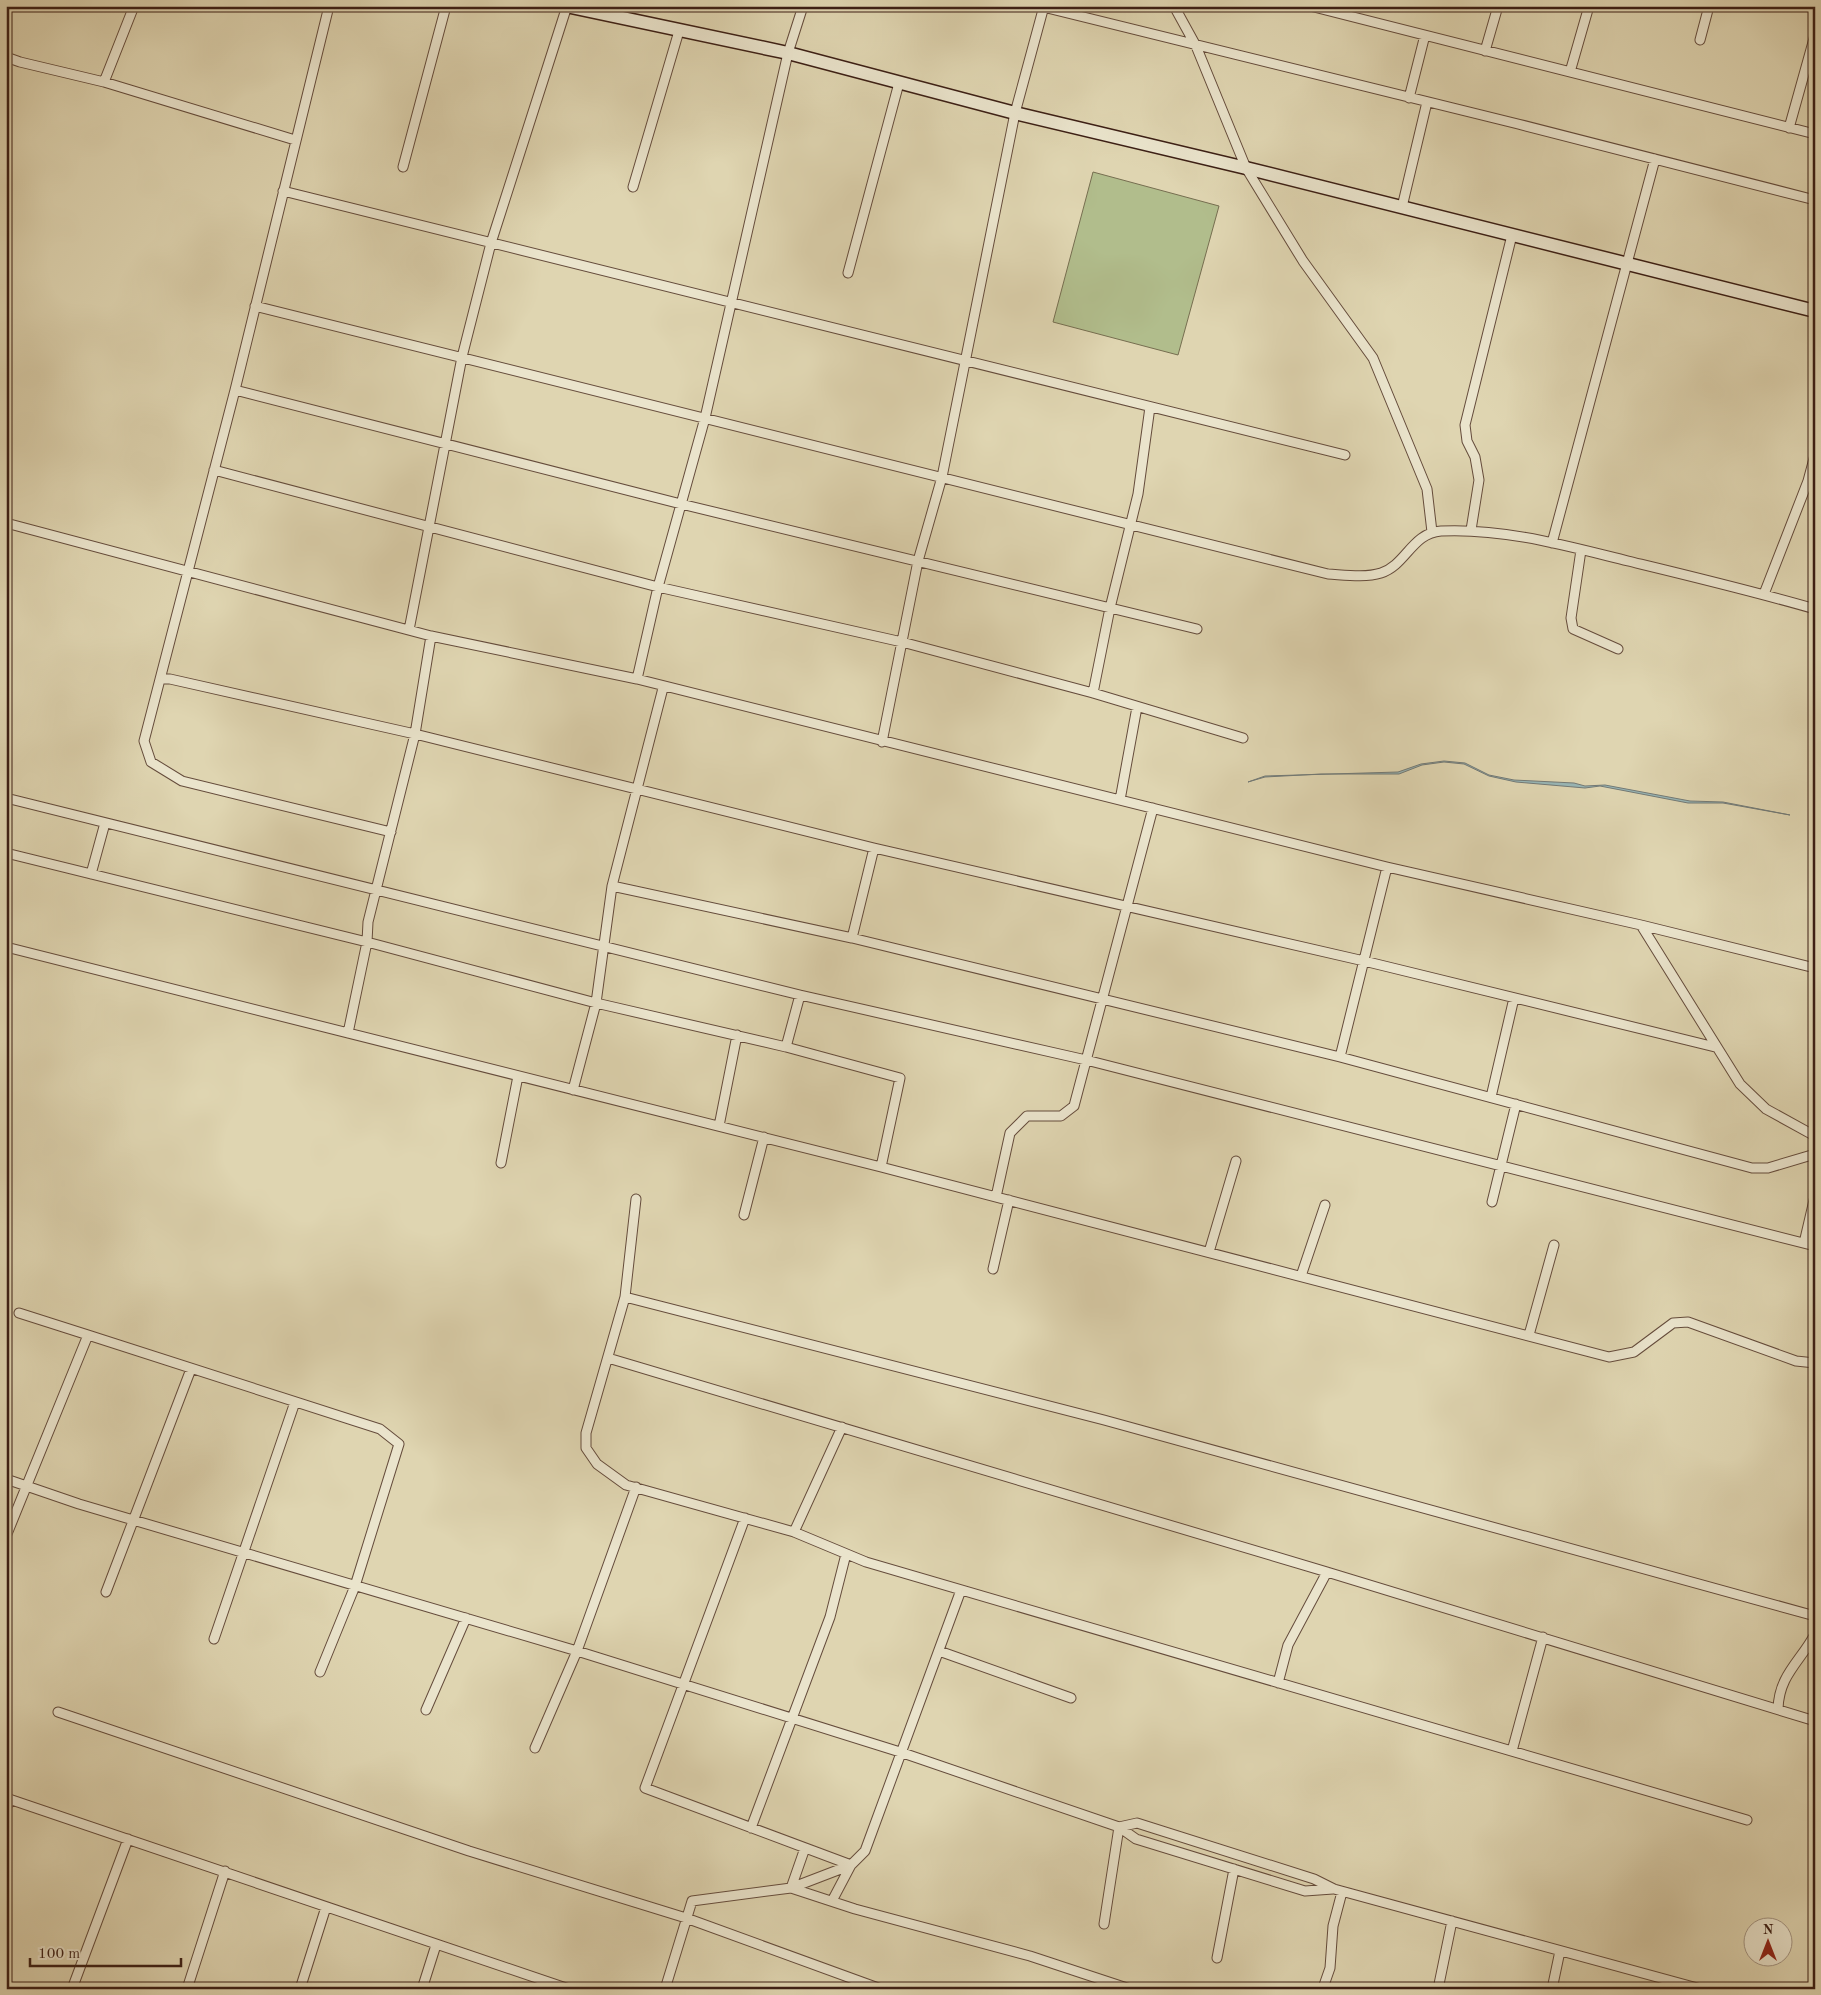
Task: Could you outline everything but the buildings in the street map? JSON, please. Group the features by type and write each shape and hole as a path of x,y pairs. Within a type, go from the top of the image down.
{"street":[{"path":"104,82 134,6"},
{"path":"330,6 295,140 235,390 144,741 151,762 182,781 391,832"},
{"path":"403,167 446,6"},
{"path":"409,630 462,358 492,243 567,6 788,53 1015,113 1246,168 1815,311"},
{"path":"636,680 658,587 705,418 788,53 803,6"},
{"path":"1174,6 1196,46 1246,168 1303,261 1373,358 1427,489 1432,532"},
{"path":"1310,6 1815,134"},
{"path":"1485,50 1498,6"},
{"path":"1570,72 1589,6"},
{"path":"1700,40 1709,6"},
{"path":"882,742 918,561 942,477 1015,113 1042,7 1815,200"},
{"path":"633,187 679,31"},
{"path":"1409,98 1425,35"},
{"path":"1789,128 1815,35"},
{"path":"6,57 104,82 295,140"},
{"path":"848,273 899,82"},
{"path":"1402,207 1428,102"},
{"path":"1552,543 1655,159"},
{"path":"283,191 1344,455"},
{"path":"1471,530 1479,480 1476,458 1466,441 1465,425 1512,235"},
{"path":"255,306 1131,523 1328,574 1357,576 1382,573 1399,560 1416,541 1432,532 1471,530 1552,543 1764,594 1815,609"},
{"path":"235,390 445,442 681,504 1198,629"},
{"path":"1093,694 1110,608 1145,456 1147,416 1150,406"},
{"path":"1764,594 1808,480 1815,455"},
{"path":"214,470 658,587 902,642 1137,706 1243,738"},
{"path":"6,523 431,636 636,680 1387,867 1641,925 1815,968"},
{"path":"1581,550 1572,618 1573,629 1618,649"},
{"path":"348,1033 367,942 368,922 415,734 431,636"},
{"path":"160,679 170,679 415,734 874,848 1364,961 1715,1046"},
{"path":"573,1090 596,1003 612,886 636,788 664,688"},
{"path":"1120,800 1137,706"},
{"path":"6,798 800,995 1086,1060 1815,1246"},
{"path":"996,1197 1010,1133 1026,1116 1061,1116 1074,1106 1153,808"},
{"path":"91,874 105,823"},
{"path":"852,938 874,848"},
{"path":"6,853 367,942 596,1003 786,1046 900,1078 881,1167"},
{"path":"1340,1057 1387,867"},
{"path":"612,886 852,938 1340,1057 1752,1168 1768,1168 1815,1154"},
{"path":"1641,925 1740,1084 1766,1110 1815,1136"},
{"path":"6,947 764,1137 1609,1356 1634,1352 1674,1323 1688,1322 1796,1361 1815,1363"},
{"path":"786,1046 800,995"},
{"path":"1491,1097 1514,998"},
{"path":"719,1126 737,1035"},
{"path":"500,1163 518,1076"},
{"path":"1492,1202 1516,1104"},
{"path":"744,1215 764,1137"},
{"path":"1209,1252 1236,1161"},
{"path":"1804,1243 1815,1196"},
{"path":"636,1199 625,1297 586,1433 586,1448 597,1464 626,1484 794,1532 866,1562 1747,1820"},
{"path":"993,1269 1009,1200"},
{"path":"1301,1276 1325,1205"},
{"path":"1529,1335 1554,1244"},
{"path":"625,1297 1123,1426 1815,1616"},
{"path":"18,1313 380,1429 399,1444 355,1586 320,1672"},
{"path":"8,1534 88,1336"},
{"path":"608,1358 1327,1572 1815,1721"},
{"path":"106,1592 191,1368"},
{"path":"214,1639 245,1553 295,1402"},
{"path":"794,1532 842,1428"},
{"path":"6,1479 133,1520 577,1651 900,1752 1119,1827 1136,1839 1305,1891 1338,1890"},
{"path":"535,1748 577,1651 636,1487"},
{"path":"745,1518 645,1788 851,1865"},
{"path":"751,1828 830,1617 846,1554"},
{"path":"1278,1683 1288,1645 1327,1572"},
{"path":"832,1901 851,1865 865,1852 900,1752 961,1590"},
{"path":"426,1710 466,1618"},
{"path":"1778,1709 1780,1687 1784,1678 1815,1634"},
{"path":"1512,1751 1543,1638"},
{"path":"939,1651 1071,1698"},
{"path":"58,1712 469,1851 686,1918 881,1989"},
{"path":"6,1809 8,1799 224,1871 545,1985 569,1989"},
{"path":"1119,1827 1137,1823 1314,1879 1338,1890 1560,1951 1670,1985 1701,1989"},
{"path":"1104,1924 1119,1827"},
{"path":"72,1989 128,1839"},
{"path":"790,1888 805,1848"},
{"path":"665,1989 692,1901 790,1888 851,1865"},
{"path":"1217,1958 1234,1869"},
{"path":"187,1989 224,1871"},
{"path":"790,1888 1030,1956 1130,1989"},
{"path":"1323,1988 1330,1968 1332,1926 1338,1890"},
{"path":"300,1989 326,1907"},
{"path":"1438,1989 1452,1921"},
{"path":"422,1989 436,1945"},
{"path":"1552,1989 1560,1951"}],"green space":[{"path":"1093,172 1219,206 1178,355 1053,322"}],"water":[{"path":"1444,761 1465,763 1489,775 1514,780 1574,783 1585,786 1605,785 1690,801 1723,802 1790,815 1723,803 1688,803 1600,786 1585,788 1516,782 1489,776 1464,764 1444,762 1422,765 1399,774 1331,774 1398,772 1421,764"},
{"path":"1308,775 1265,777 1248,782 1265,776"}]}
